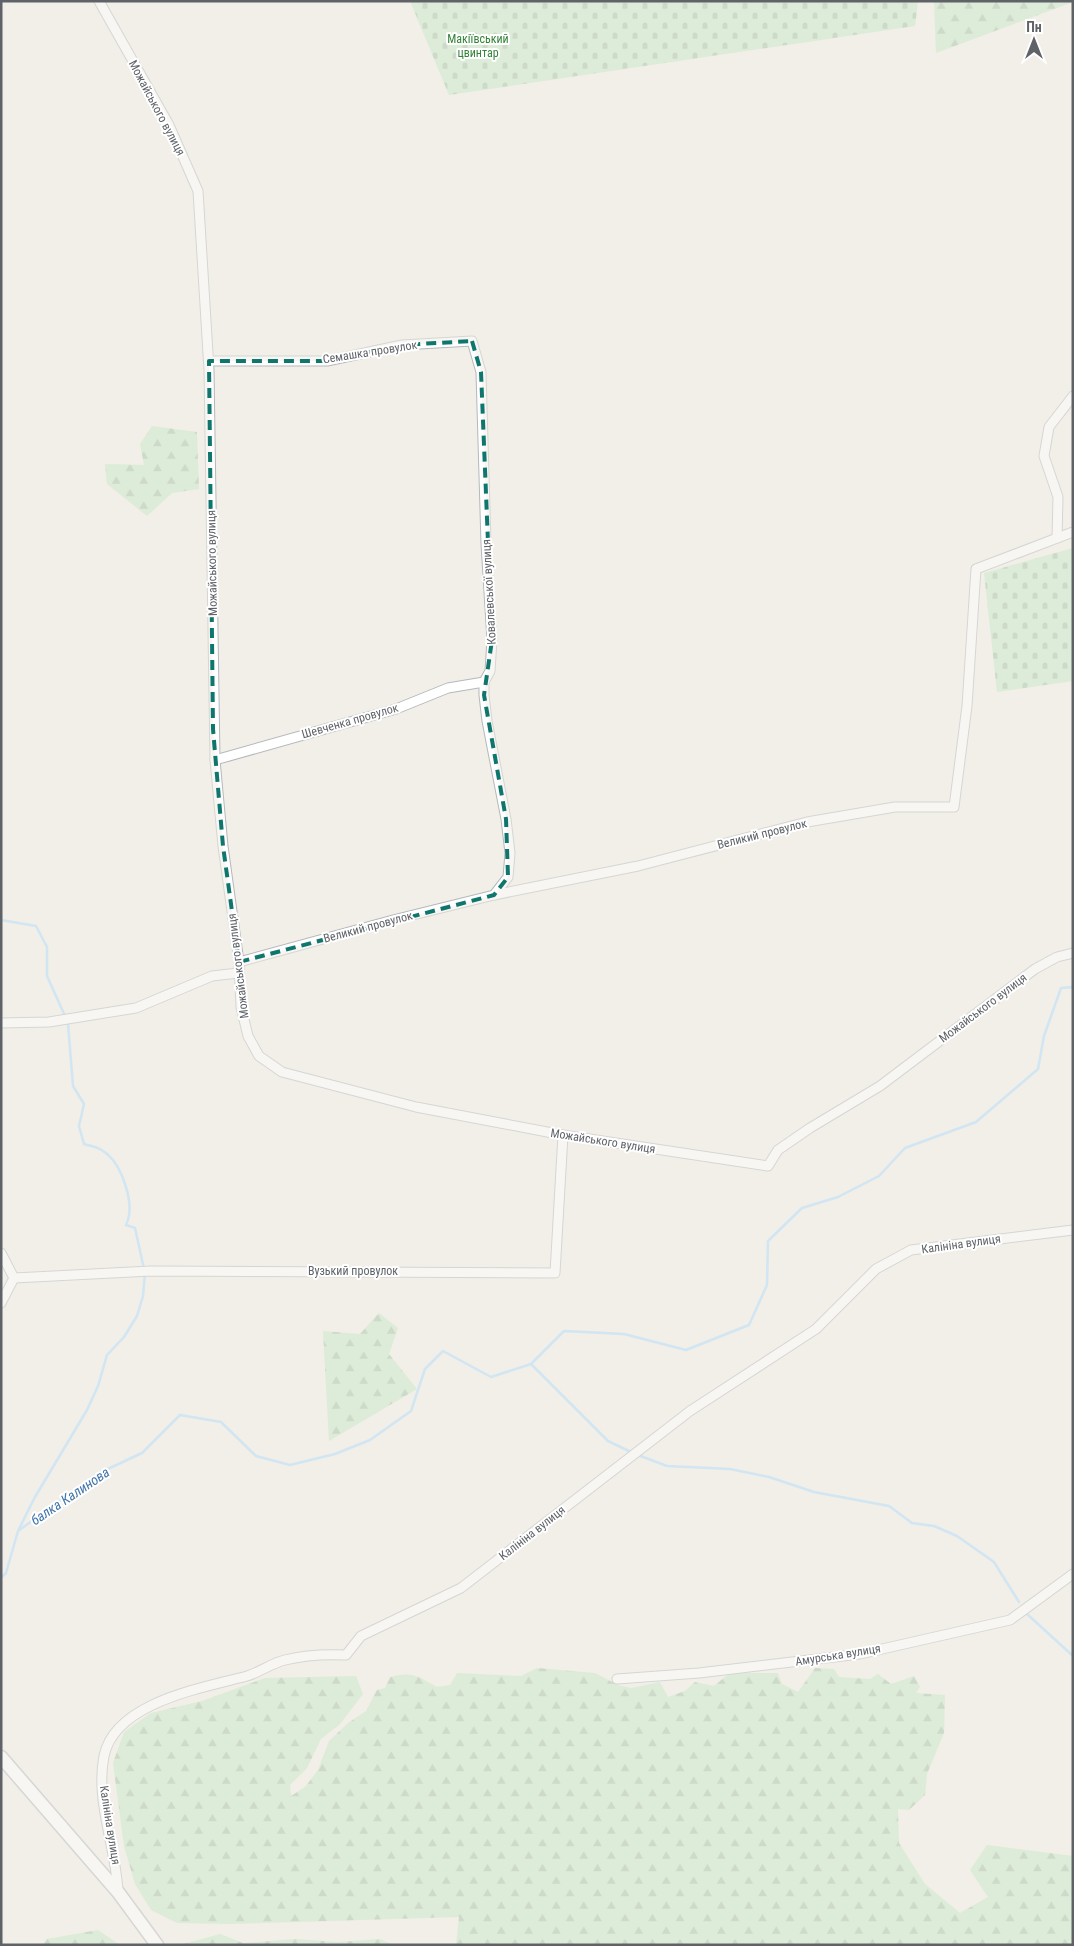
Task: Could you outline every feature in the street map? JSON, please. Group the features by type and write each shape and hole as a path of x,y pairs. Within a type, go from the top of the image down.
{"main road":[{"path":"1,1757 118,1892 158,1945"}],"street":[{"name":"Можайського вулиця","path":"99,1 169,125 198,191 209,362 216,760 223,846 239,962 241,1007 248,1036 259,1056 282,1072 416,1107 563,1135 768,1166 778,1150 810,1128 880,1086 1034,970 1058,957 1073,953"},
{"name":"Семашка провулок","path":"209,362 327,361 402,345 472,341"},
{"name":"Ковалевської вулиця","path":"472,341 481,372 486,544 492,640 490,671 484,682 487,721 506,819 510,853 508,877 494,895"},
{"path":"1056,538 1058,498 1044,456 1049,427 1073,396"},
{"name":"Великий провулок","path":"239,962 494,895 638,866 807,822 894,807 954,807 967,706 976,569 1073,532"},
{"name":"Шевченка провулок","path":"216,760 396,709 448,688 484,682"},
{"path":"1,1024 48,1022 136,1008 212,976 238,973"},
{"name":"Вузький провулок","path":"14,1278 151,1271 555,1273 563,1135"},
{"name":"Калініна вулиця","path":"118,1892 117,1867 108,1831 102,1790 103,1767 112,1736 121,1726 160,1700 262,1672 284,1660 328,1654 346,1655 361,1636 461,1588 690,1411 816,1329 876,1269 911,1250 1073,1230"},
{"path":"1,1253 14,1278 1,1303"},
{"name":"Амурська вулиця","path":"617,1679 699,1673 860,1654 1010,1620 1073,1574"}],"highlighted area":[{"path":"472,341 481,372 492,640 484,695 506,819 508,877 494,895 239,962 223,846 213,729 209,361 327,361 402,345"}],"green space":[{"name":"Макіївський цвинтар","path":"410,1 918,1 915,26 449,95"},
{"path":"934,1 1073,1 1073,2 936,53"},
{"path":"152,426 197,432 199,489 172,493 147,516 107,484 105,464 144,465 140,444"},
{"path":"1073,548 1073,681 997,692 984,573"},
{"path":"379,1313 398,1328 389,1354 417,1389 329,1441 323,1331 360,1334"},
{"path":"537,1668 595,1673 618,1685 631,1688 660,1682 668,1697 685,1691 695,1682 714,1686 730,1673 778,1673 782,1684 798,1692 815,1668 834,1669 839,1677 870,1679 878,1674 891,1684 914,1676 920,1687 916,1693 945,1695 944,1733 927,1774 925,1795 909,1810 898,1809 899,1843 925,1884 960,1913 988,1897 970,1870 987,1845 1073,1856 1073,1945 456,1945 459,1917 231,1924 177,1923 151,1910 135,1884 124,1846 113,1763 124,1732 151,1713 202,1701 265,1678 356,1676 363,1694 340,1724 321,1739 307,1768 290,1785 291,1796 305,1787 318,1770 329,1741 348,1723 366,1711 377,1690 385,1688 390,1677 404,1674 415,1676 437,1687 450,1685 457,1673 521,1676"},
{"path":"98,1930 120,1945 42,1945 47,1939"},
{"path":"220,1934 243,1943 295,1939 338,1942 380,1939 393,1945 180,1945"}],"waterway":[{"path":"1,920 36,926 47,947 47,976 65,1016"},
{"name":"балка Калинова","path":"1,1578 6,1573 18,1531 97,1474 142,1453 180,1415 221,1422 256,1456 290,1465 335,1454 370,1440 411,1411 425,1369 443,1351 491,1377 531,1364 564,1331 624,1334 686,1350 749,1325 767,1285 768,1241 802,1208 838,1197 879,1176 905,1148 976,1122 1038,1069 1044,1036 1061,988 1073,987"},
{"path":"68,1024 73,1086 84,1104 79,1126 84,1144 103,1151 110,1157 121,1174 128,1196 129,1217 126,1225 135,1228 144,1269"},
{"path":"19,1529 35,1497 87,1410 98,1386 107,1355 124,1337 137,1316 143,1296 145,1273"},
{"path":"531,1364 608,1441 633,1453"},
{"path":"638,1455 667,1466 730,1469 769,1477 814,1492 889,1506 912,1523 934,1526 957,1536 994,1562 1019,1602"},
{"path":"1027,1614 1073,1656"}]}
